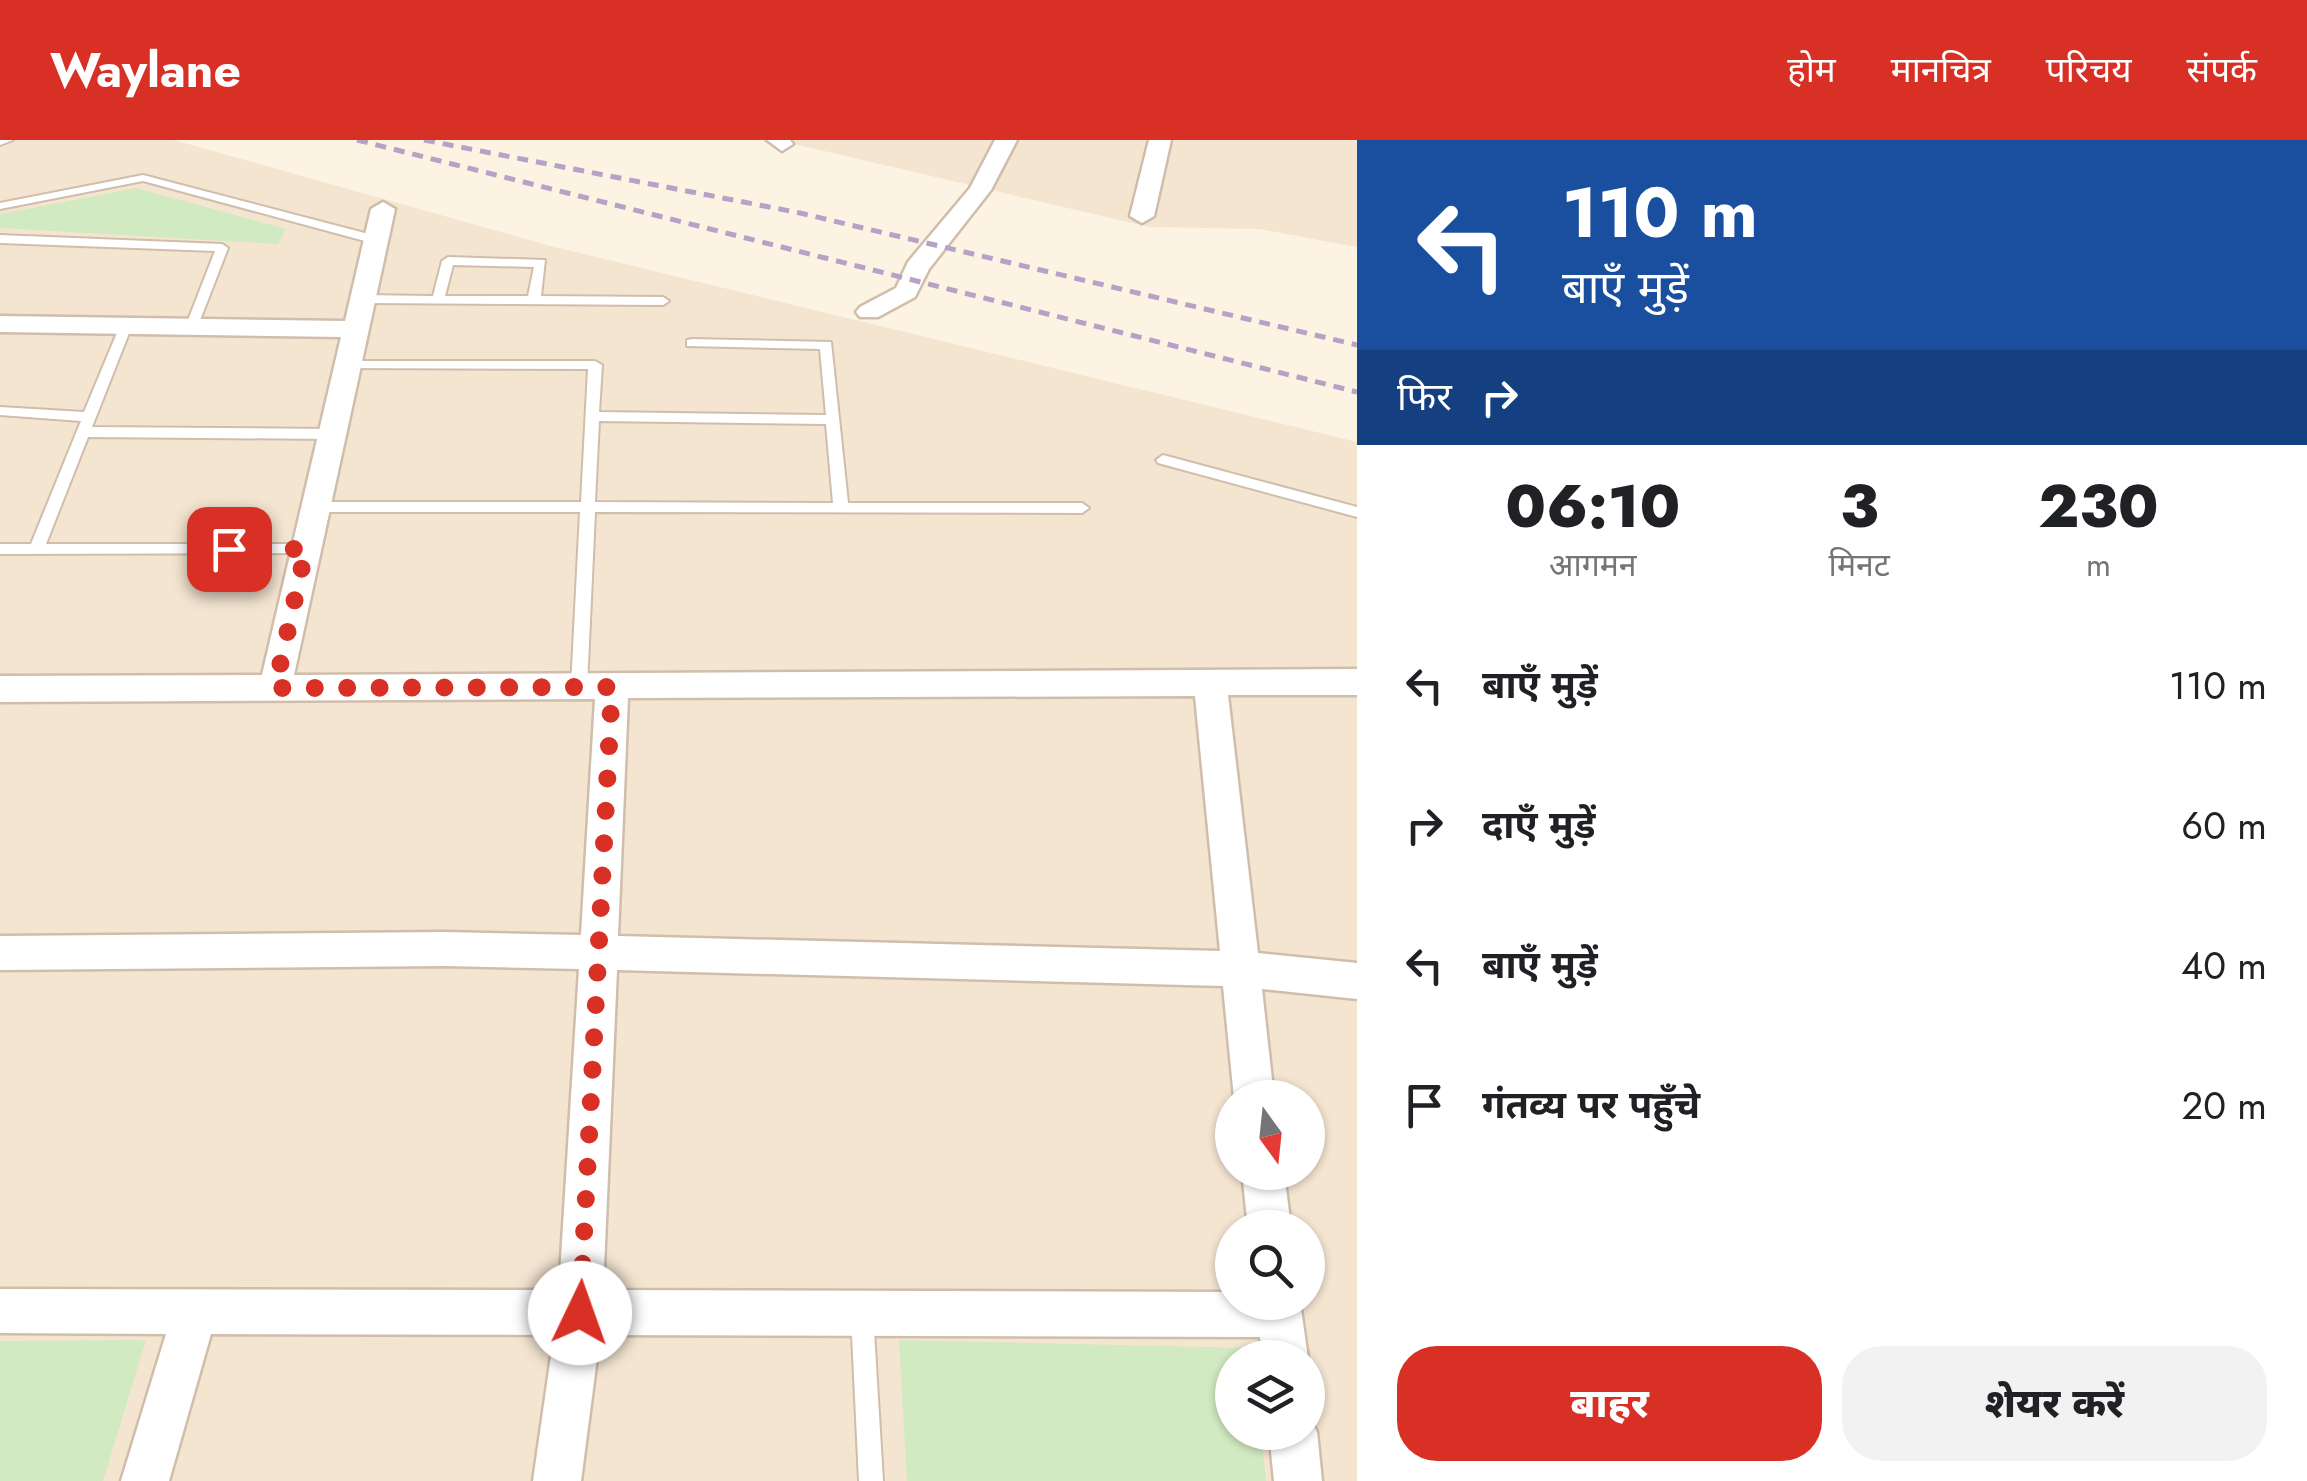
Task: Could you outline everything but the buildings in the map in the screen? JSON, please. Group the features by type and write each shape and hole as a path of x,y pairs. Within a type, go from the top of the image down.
{"street":[{"path":"870,312 906,292 917,267 980,190 1006,140"},
{"path":"1142,216 1160,140"},
{"path":"275,688 383,208"},
{"path":"0,324 356,328"},
{"path":"0,689 1357,682"},
{"path":"1210,684 1252,1080"},
{"path":"556,1481 580,1313 599,953 596,687"},
{"path":"0,953 444,948 1240,969 1357,981"},
{"path":"0,1311 862,1314 1281,1325"},
{"path":"145,1481 195,1311"},
{"path":"1295,1450 1298,1481"}],"lane":[{"path":"0,142 8,140"},
{"path":"0,206 142,178 376,240"},
{"path":"0,239 222,248 191,328"},
{"path":"438,300 448,260 541,263 534,300"},
{"path":"362,300 662,302"},
{"path":"36,549 125,328"},
{"path":"692,343 826,345 841,508"},
{"path":"348,365 595,364 587,508 596,687"},
{"path":"0,410 90,417"},
{"path":"592,416 833,420"},
{"path":"83,432 332,434"},
{"path":"1163,460 1357,512"},
{"path":"316,507 1082,508"},
{"path":"0,550 306,549"},
{"path":"862,1314 871,1481"}],"shaded area":[{"path":"0,140 174,140 547,245 1357,442 1357,1481 0,1481"},
{"path":"777,140 1357,140 1357,247 1259,229 1149,227"}],"green space":[{"path":"136,188 286,229 278,244 0,228 0,214"},
{"path":"146,1340 103,1481 0,1481 0,1341"},
{"path":"899,1340 1215,1347 1215,1450 1263,1450 1266,1481 907,1481"}],"railway":[{"path":"357,140 1357,392"},
{"path":"424,140 800,213 1357,345"}],"route":[{"path":"229,549 306,549 275,688 612,687 580,1313"}]}
